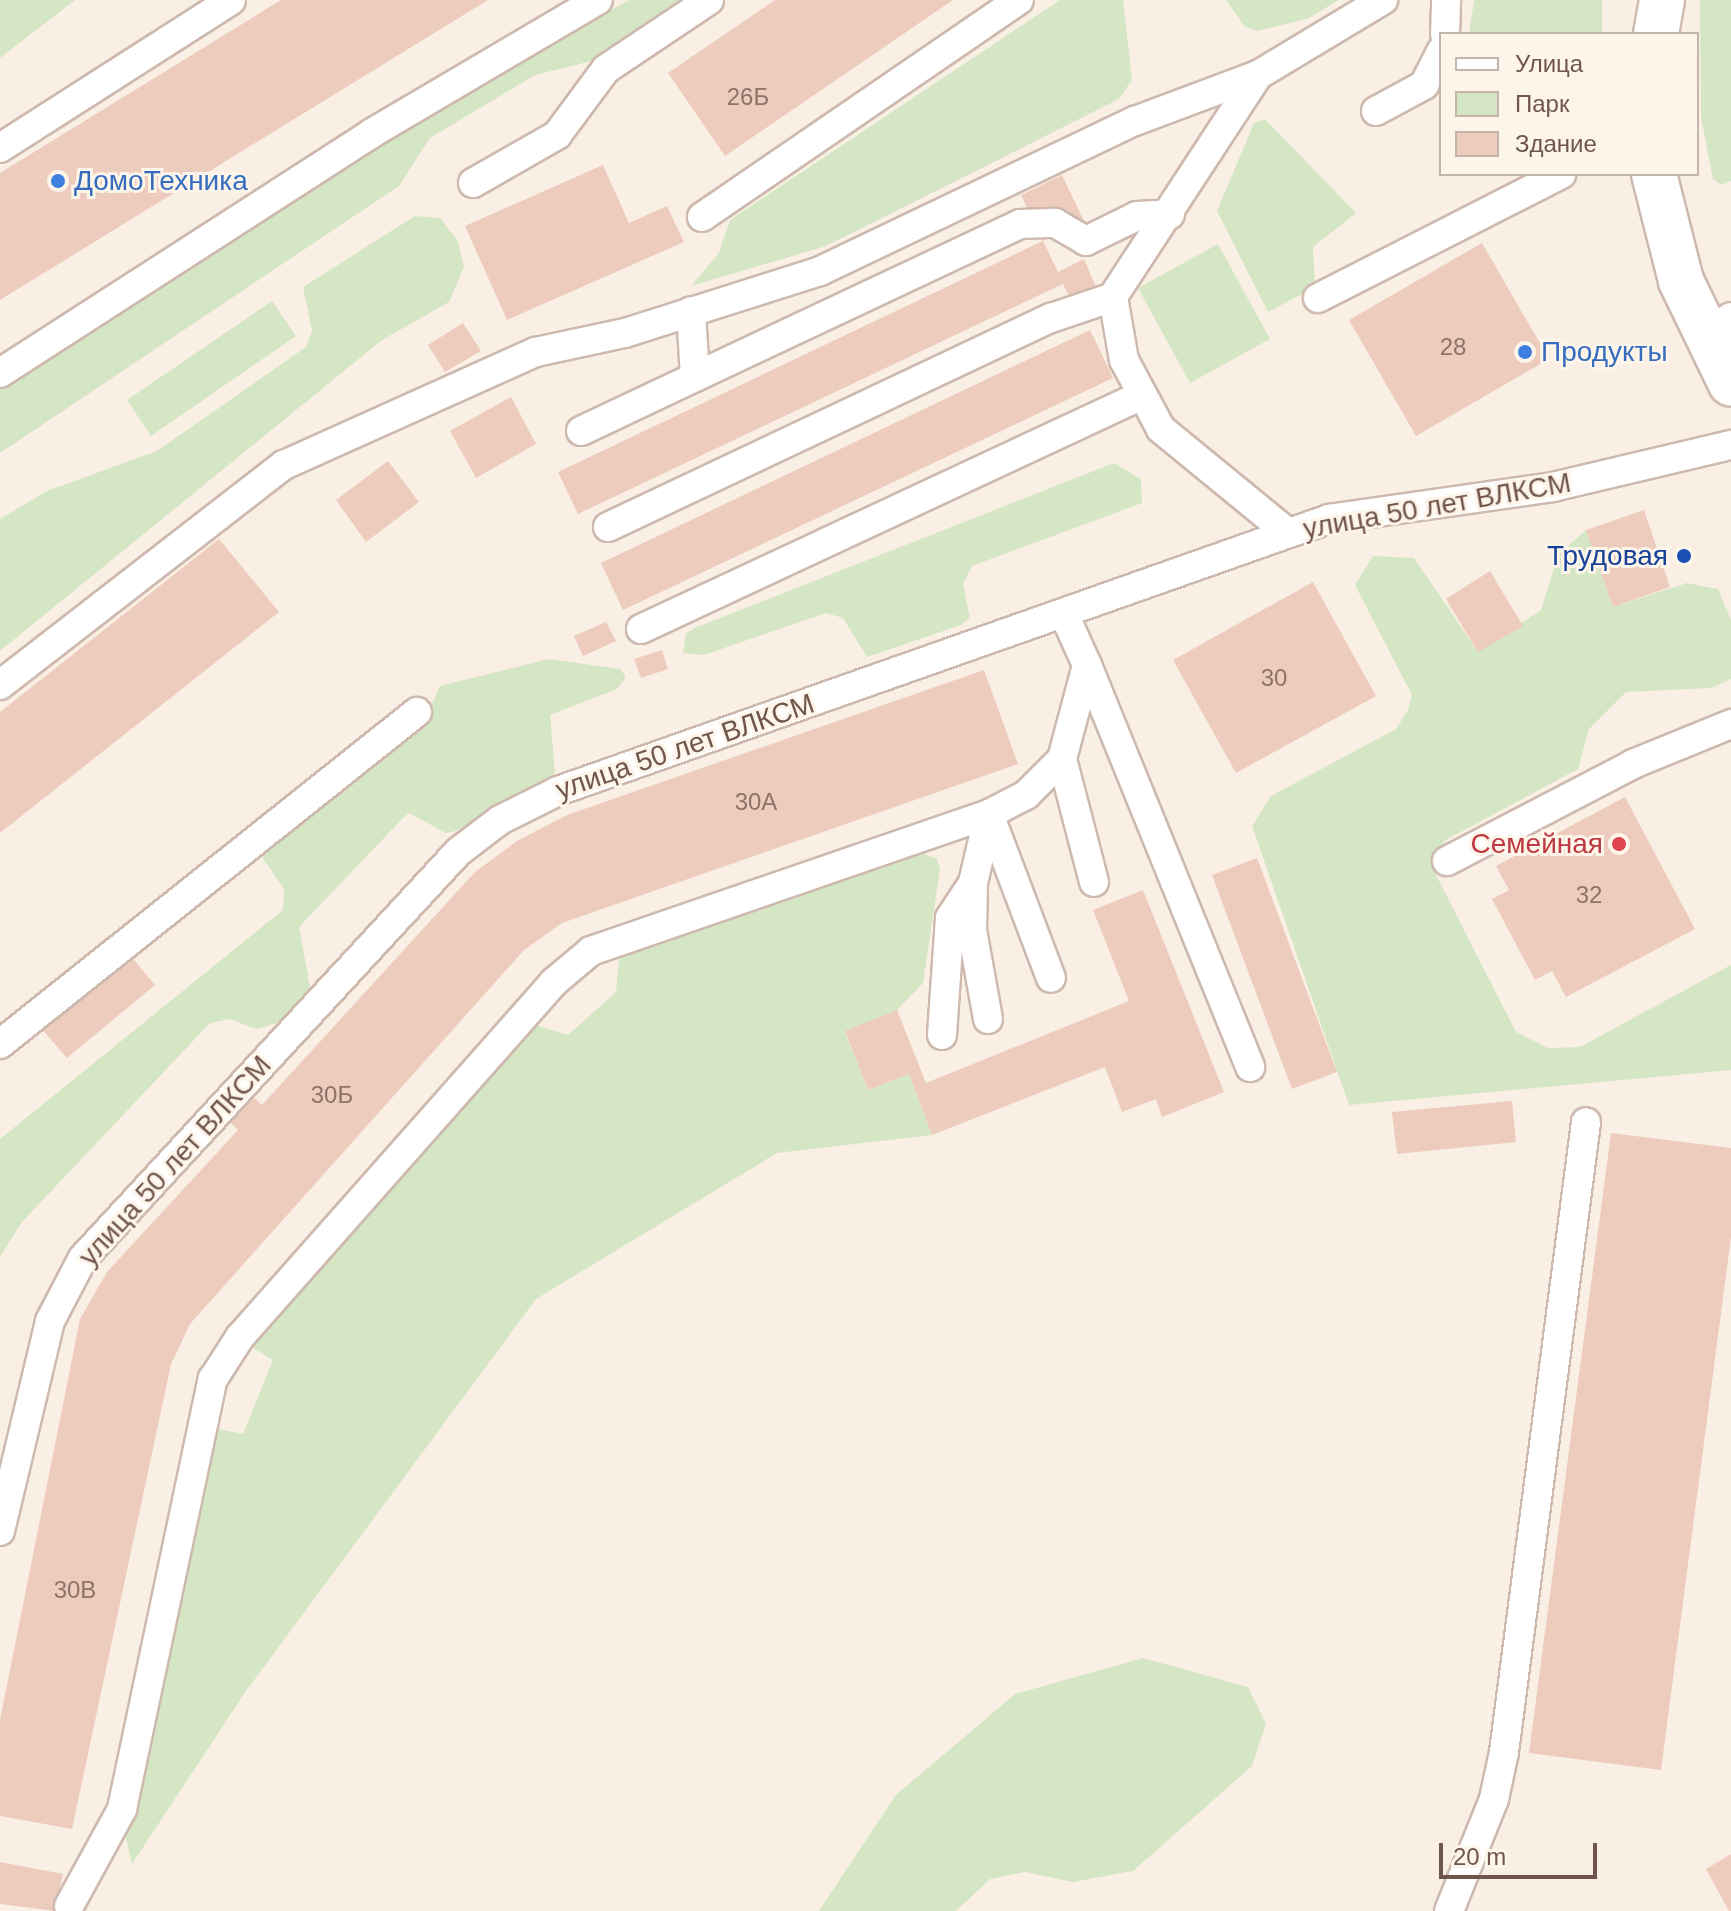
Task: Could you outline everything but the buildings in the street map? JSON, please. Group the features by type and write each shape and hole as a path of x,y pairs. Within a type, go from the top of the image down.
{"main road":[{"path":"1656,32 1662,0"},
{"path":"1655,176 1681,281 1719,324 1731,384"}],"lane":[{"path":"0,148 231,0"},
{"path":"0,373 331,158 598,0"},
{"path":"473,183 557,135 606,69 709,0"},
{"path":"702,217 1019,0"},
{"path":"0,685 284,465 536,352 691,311 820,271 1135,121 1258,75 1383,0"},
{"path":"1445,32 1446,0"},
{"path":"1376,111 1424,85 1439,55"},
{"path":"608,527 1051,318 1113,297 1258,75"},
{"path":"1318,298 1557,176"},
{"path":"581,431 1020,224 1055,223 1086,241 1137,216 1170,214"},
{"path":"1113,297 1124,360 1140,396 1161,429 1202,468 1287,532"},
{"path":"691,311 695,377"},
{"path":"641,629 1140,396"},
{"name":"улица 50 лет ВЛКСМ","path":"0,1531 50,1321 83,1258 458,852 558,791 1064,614 1287,532 1425,502 1553,487 1731,445"},
{"path":"1064,614 1250,1067"},
{"path":"1087,665 1062,759 1094,882"},
{"path":"0,1044 417,712"},
{"path":"1447,861 1633,764 1731,724"},
{"path":"69,1906 116,1827 213,1379 240,1337 554,982 591,951 989,814 1026,795 1062,759"},
{"path":"988,1019 972,930 973,883 989,814"},
{"path":"989,814 1051,978"},
{"path":"942,1035 950,918 973,883"},
{"path":"1449,1911 1494,1799 1504,1752 1586,1122"}],"green space":[{"path":"0,0 75,0 0,58"},
{"path":"629,0 689,0 604,58 535,75 430,138 399,186 0,453 0,389 378,144"},
{"path":"1060,0 1123,0 1132,80 1119,99 826,246 691,286 719,253 730,220"},
{"path":"1226,0 1339,0 1307,19 1257,31 1245,27"},
{"path":"1474,0 1602,0 1602,32 1469,32"},
{"path":"1700,0 1731,0 1731,181 1722,185 1713,179 1701,117"},
{"path":"1265,119 1356,213 1313,247 1315,287 1268,312 1217,211 1254,123"},
{"path":"415,216 440,218 458,241 464,267 449,302 382,340 0,651 0,519 47,491 157,451 306,347 312,331 303,287"},
{"path":"1218,244 1270,339 1190,383 1138,288"},
{"path":"272,301 296,336 151,436 127,400"},
{"path":"1114,463 1141,479 1142,503 972,566 963,584 970,618 961,625 867,657 843,618 826,613 704,655 683,653 686,633 697,627"},
{"path":"1586,530 1613,607 1687,583 1718,589 1731,620 1731,679 1711,688 1626,692 1589,729 1578,769 1444,841 1432,867 1516,1032 1548,1048 1580,1047 1731,965 1731,1070 1349,1105 1252,826 1271,796 1396,729 1408,710 1412,695 1355,585 1373,556 1414,558 1478,652 1541,610 1558,555"},
{"path":"549,659 620,669 626,677 617,689 550,715 555,773 456,831 446,833 409,813 403,818 299,927 310,987 281,1022 256,1029 230,1019 210,1023 22,1222 0,1257 0,1139 283,910 284,889 260,854 427,714 440,686"},
{"path":"916,851 937,859 940,869 923,983 897,1010 845,1032 868,1090 909,1074 932,1135 777,1153 536,1299 246,1691 132,1864 125,1834 209,1427 243,1434 273,1360 244,1343 529,1023 568,1035 616,992 620,950"},
{"path":"1143,1658 1248,1687 1266,1724 1252,1766 1133,1871 1073,1882 1025,1872 990,1879 956,1911 819,1911 896,1795 1015,1694"}],"place":[{"name":"ДомоТехника","path":"58,181"},
{"name":"Продукты","path":"1525,352"},
{"name":"Трудовая","path":"1684,556"},
{"name":"Семейная","path":"1619,844"}]}
